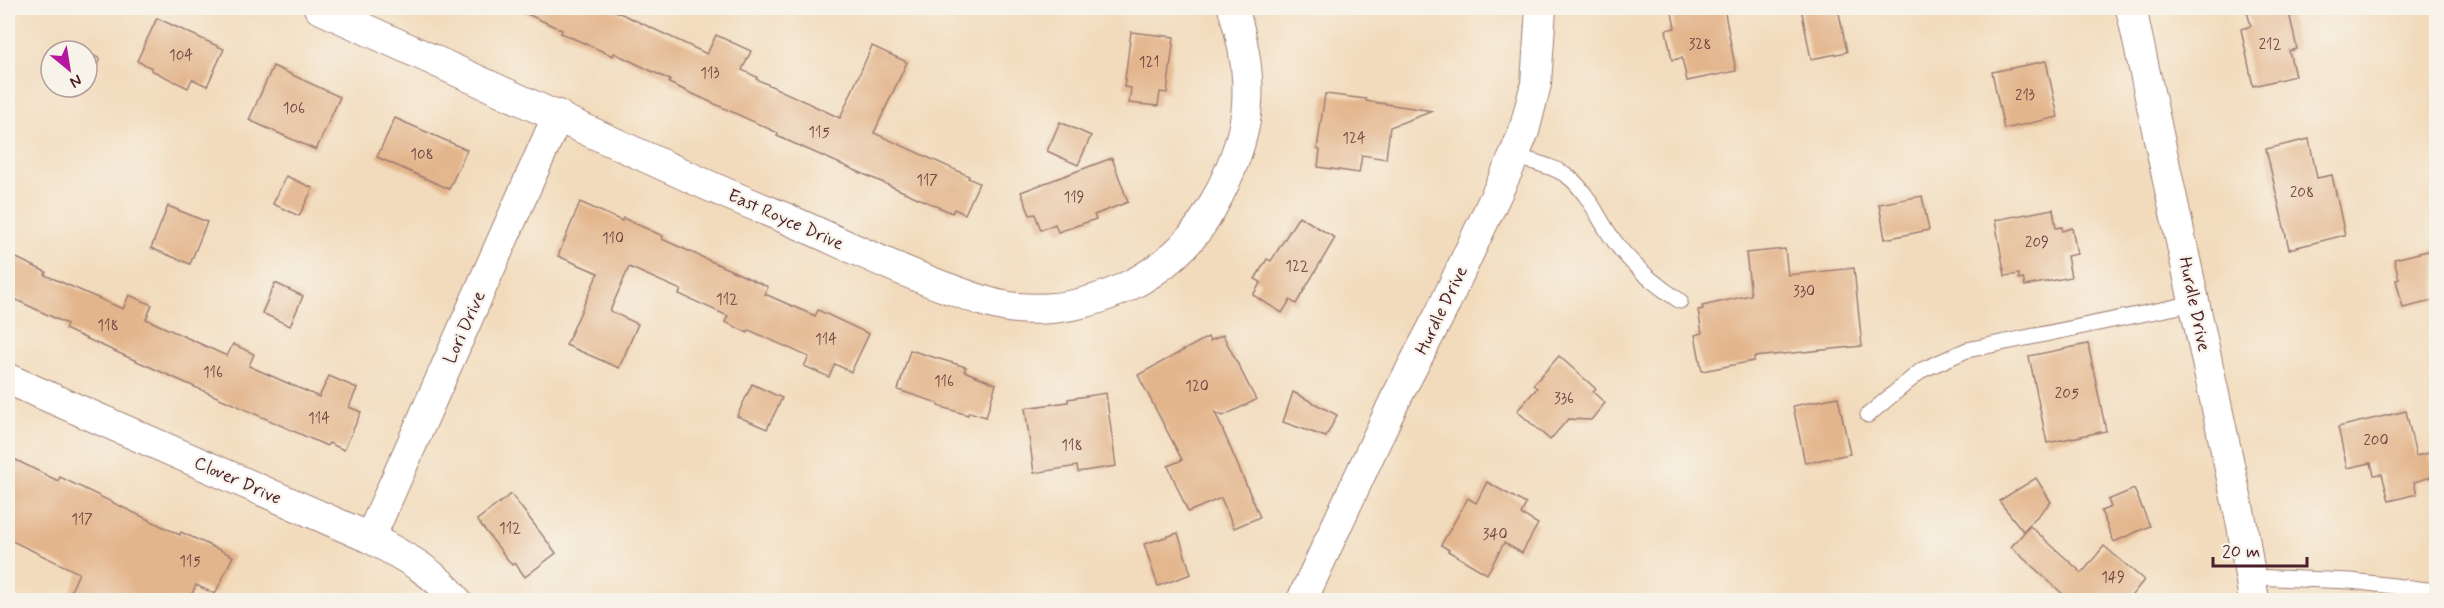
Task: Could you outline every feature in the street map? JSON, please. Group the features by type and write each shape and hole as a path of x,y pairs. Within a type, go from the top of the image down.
{"street":[{"name":"East Royce Drive","path":"319,8 558,115 700,182 915,277 989,303 1016,308 1050,308 1110,295 1152,273 1175,255 1204,221 1228,178 1245,129 1248,96 1242,37 1233,8"},
{"name":"Hurdle Drive","path":"1302,600 1394,402 1440,314 1514,156 1524,131 1536,84 1541,8"},
{"name":"Hurdle Drive","path":"2131,8 2242,525 2252,589"},
{"name":"Lori Drive","path":"370,538 558,115"},
{"name":"Clover Drive","path":"8,379 370,538 425,570 456,600"}],"lane":[{"path":"1514,156 1570,178 1585,196 1612,238 1653,283 1680,301"},
{"path":"1868,415 1922,370 1967,350 2195,303"},
{"path":"2252,589 2351,581 2436,591"}],"building":[{"path":"514,8 609,8 707,54 716,35 751,51 742,70 757,77 756,79 840,118 872,46 907,62 874,133 969,176 968,178 979,183 965,214 954,209 952,213 777,136 778,133 669,83 670,80 614,53 613,56 561,33 562,30"},
{"path":"1671,8 1724,8 1736,71 1687,81 1682,58 1672,60 1666,30 1675,28"},
{"path":"1801,8 1838,8 1847,52 1811,59"},
{"path":"2246,8 2288,8 2297,49 2289,51 2295,76 2253,86 2241,29 2251,26"},
{"path":"157,18 224,49 207,86 192,79 188,88 137,61"},
{"path":"1131,32 1174,37 1167,93 1160,92 1158,106 1129,103 1131,88 1124,87"},
{"path":"2046,61 2058,117 2004,129 1992,72"},
{"path":"273,66 340,97 316,150 249,120"},
{"path":"1325,94 1433,111 1390,127 1386,159 1362,155 1359,173 1318,167 1320,150 1317,149"},
{"path":"395,118 467,150 449,189 377,157"},
{"path":"1060,122 1091,136 1078,165 1047,151"},
{"path":"2309,139 2317,178 2332,175 2345,235 2289,249 2266,149"},
{"path":"1112,158 1128,202 1094,215 1096,219 1058,232 1055,224 1041,230 1035,214 1030,215 1021,192"},
{"path":"286,176 313,188 299,216 273,204"},
{"path":"1922,196 1929,230 1885,239 1879,204"},
{"path":"580,202 663,236 662,239 768,287 765,294 815,316 818,310 869,334 851,372 835,364 829,377 804,366 809,357 749,330 748,333 725,322 728,316 679,294 681,290 629,267 610,311 638,324 619,368 566,345 598,273 558,256"},
{"path":"168,206 207,222 190,264 151,248"},
{"path":"2053,209 2056,228 2062,227 2062,231 2072,228 2077,254 2067,256 2071,277 2025,286 2023,278 2019,279 2019,274 2005,276 1995,220"},
{"path":"1299,216 1335,238 1296,304 1290,300 1282,313 1253,295 1261,282 1255,279 1267,259 1271,261"},
{"path":"1785,249 1788,275 1854,268 1862,346 1754,357 1754,361 1702,371 1695,335 1702,333 1698,310 1703,309 1702,306 1751,295 1746,253"},
{"path":"2436,249 2436,300 2403,308 2396,280 2399,279 2394,259"},
{"path":"8,254 46,272 45,275 123,309 129,295 152,305 146,319 227,356 233,344 254,354 249,366 319,397 329,376 357,388 349,407 361,412 344,450 329,443 327,446 65,329 67,324 8,296"},
{"path":"275,283 303,296 290,326 262,313"},
{"path":"1223,335 1256,400 1223,416 1215,412 1260,517 1234,528 1221,498 1188,512 1168,466 1182,460 1138,375 1208,337 1210,341"},
{"path":"2088,344 2106,431 2047,443 2029,356"},
{"path":"910,350 966,367 964,371 996,384 986,417 969,412 968,415 938,406 938,403 898,390"},
{"path":"1559,356 1596,389 1593,392 1605,403 1591,420 1568,419 1550,440 1517,411 1537,388 1533,385"},
{"path":"752,384 782,398 767,429 737,416"},
{"path":"1293,392 1337,415 1326,437 1283,422"},
{"path":"1106,393 1116,466 1078,472 1077,466 1034,473 1025,408 1068,402 1068,399"},
{"path":"1838,397 1850,454 1805,463 1793,406"},
{"path":"2406,411 2416,456 2429,453 2435,476 2414,482 2417,494 2389,501 2382,474 2374,475 2371,463 2347,468 2338,427"},
{"path":"8,456 58,481 60,477 180,535 181,532 233,556 215,594 196,585 189,600 67,600 79,573 8,539"},
{"path":"2036,478 2051,502 2023,531 1999,501"},
{"path":"1487,482 1526,504 1521,514 1538,524 1522,553 1504,543 1487,574 1441,545 1468,498 1476,503"},
{"path":"2134,489 2150,526 2114,542 2101,511 2111,507 2108,500"},
{"path":"511,494 556,553 525,577 515,563 512,565 477,520"},
{"path":"2030,526 2082,573 2104,546 2144,580 2128,600 2060,600 2064,595 2011,547"},
{"path":"1178,533 1191,574 1158,586 1144,544"}]}
